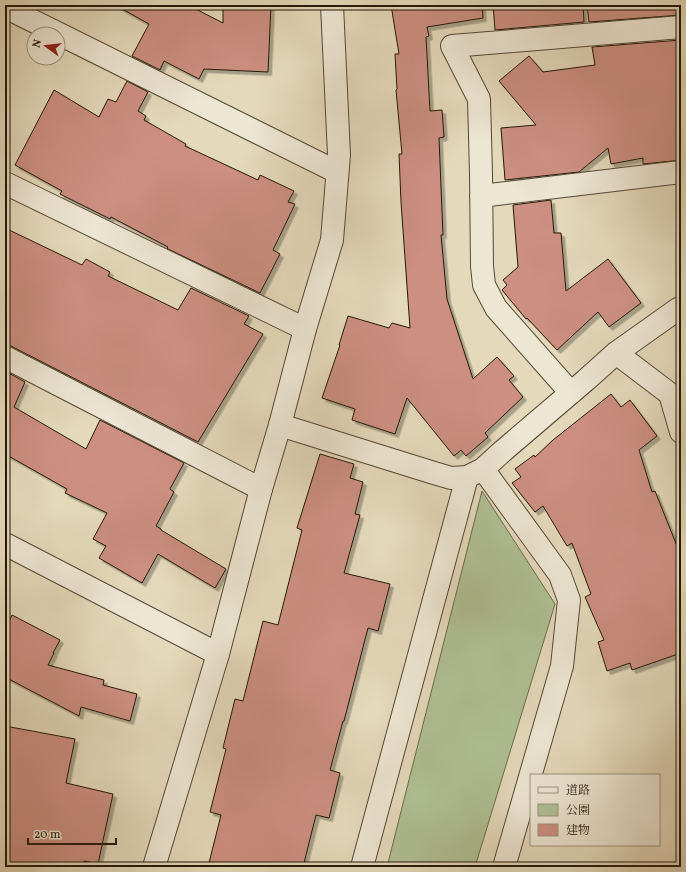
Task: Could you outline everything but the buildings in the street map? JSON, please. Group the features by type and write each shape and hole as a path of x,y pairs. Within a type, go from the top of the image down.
{"street":[{"path":"154,867 218,654 261,489 332,240 339,155 332,5"},
{"path":"5,7 337,172"},
{"path":"571,393 496,308 484,285 482,266 479,99 452,46 681,27"},
{"path":"481,196 681,172"},
{"path":"5,183 306,329"},
{"path":"280,425 451,478 475,473 571,393 616,352 681,308"},
{"path":"616,352 670,394 681,432"},
{"path":"5,357 261,489"},
{"path":"362,867 475,473"},
{"path":"475,473 560,575 569,600 562,666 531,774"},
{"path":"5,544 218,654"},
{"path":"504,867 530,777"}],"green space":[{"path":"482,491 555,604 475,867 387,867"}]}
